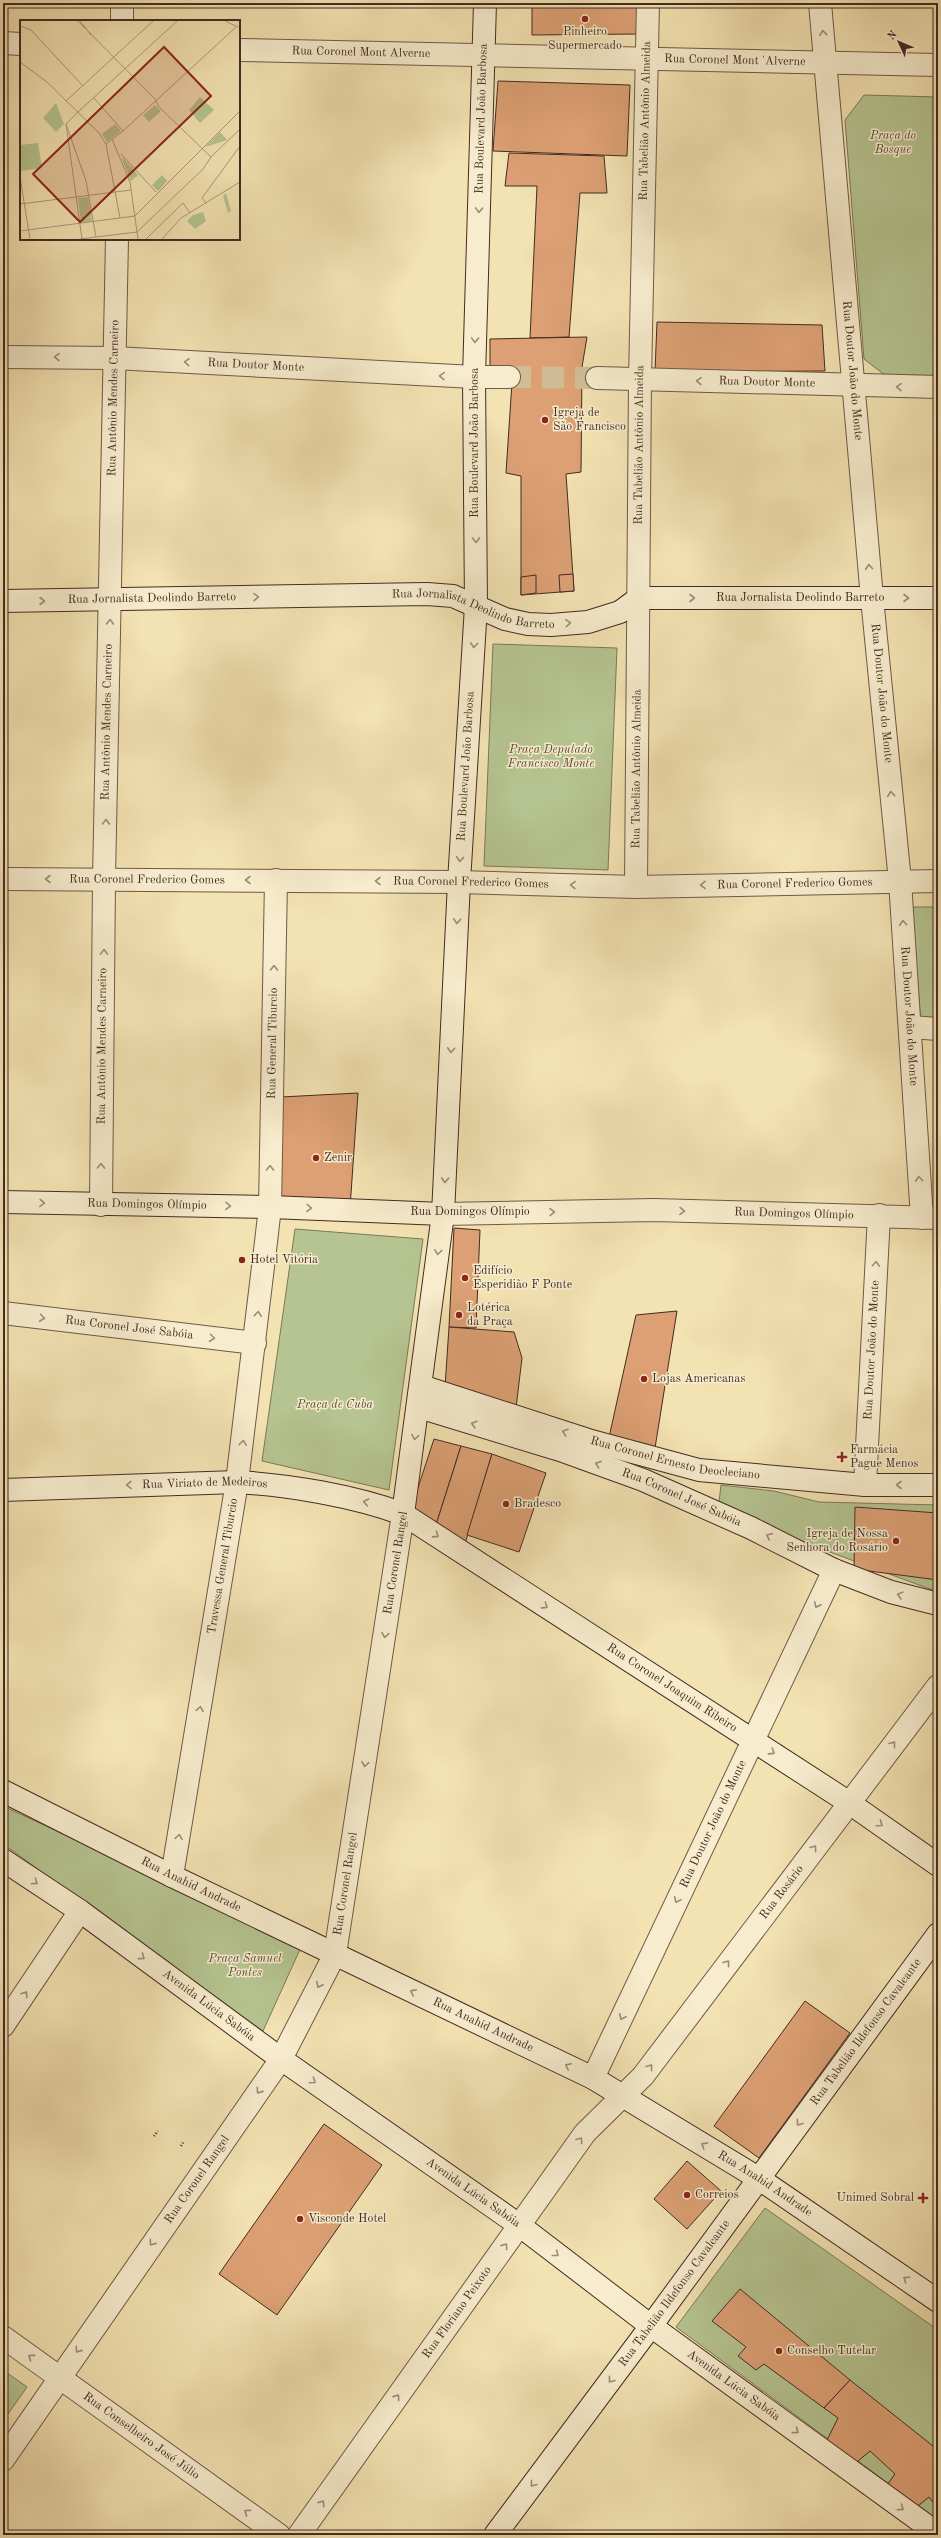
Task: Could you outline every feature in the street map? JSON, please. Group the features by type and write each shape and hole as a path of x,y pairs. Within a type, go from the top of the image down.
{"street":[{"path":"122,3 122,20"},
{"name":"Rua Boulevard João Barbosa","path":"443,1214 459,882 476,606 474,377 485,3"},
{"name":"Rua Tabelião Antônio Almeida","path":"636,887 640,379 648,3"},
{"name":"Rua Doutor João do Monte","path":"820,3 872,598 900,881 910,1028 930,1218"},
{"path":"3,43 20,44"},
{"name":"Rua Coronel Mont Alverne","path":"240,50 484,54"},
{"name":"Rua Coronel Mont 'Alverne","path":"484,54 826,64 938,65"},
{"name":"Rua Antônio Mendes Carneiro","path":"101,1205 104,879 117,240"},
{"name":"Rua Doutor Monte","path":"3,357 114,358 474,377 509,377"},
{"name":"Rua Doutor Monte","path":"597,378 853,387 938,387"},
{"name":"Rua Jornalista Deolindo Barreto","path":"3,601 427,594 452,596 506,619 528,624 552,625 588,622 620,612 639,598 938,598"},
{"name":"Rua Coronel Frederico Gomes","path":"3,879 459,882 636,887 938,881"},
{"name":"Rua General Tiburcio","path":"270,1207 276,880"},
{"path":"910,1028 938,1029"},
{"name":"Rua Domingos Olímpio","path":"3,1202 270,1207 443,1214 654,1210 930,1218"},
{"name":"Travessa General Tiburcio","path":"172,1876 238,1482 270,1207"},
{"name":"Rua Coronel Rangel","path":"3,2460 281,2059 335,1954 404,1514 443,1214"},
{"name":"Rua Doutor João do Monte","path":"864,1485 879,1216"},
{"name":"Rua Coronel José Sabóia","path":"3,1313 255,1343"},
{"name":"Rua Coronel José Sabóia","path":"420,1396 643,1480 777,1540 834,1570 891,1592 938,1604"},
{"name":"Rua Coronel Ernesto Deocleciano","path":"420,1396 699,1470 864,1485 938,1485"},
{"name":"Rua Viriato de Medeiros","path":"3,1490 238,1482 263,1483 372,1504 404,1514"},
{"name":"Rua Coronel Joaquim Ribeiro","path":"404,1514 848,1802 938,1865"},
{"name":"Rua Doutor João do Monte","path":"593,2078 834,1570"},
{"name":"Rua Rosário","path":"622,2095 643,2076 848,1802 938,1686"},
{"name":"Rua Anahid Andrade","path":"3,1791 172,1876 593,2078 758,2178 938,2301"},
{"name":"Avenida Lúcia Sabóia","path":"3,1860 80,1911 281,2059 519,2225 651,2326 938,2534"},
{"path":"3,2026 80,1911"},
{"name":"Rua Tabelião Ildefonso Cavalcante","path":"495,2535 651,2326 938,1934"},
{"name":"Rua Floriano Peixoto","path":"299,2535 585,2133 622,2095"},
{"name":"Rua Conselheiro José Júlio","path":"3,2337 279,2535"}],"path":[{"path":"154,2136 158,2131"},
{"path":"181,2146 184,2142"}],"green space":[{"name":"Praça do Bosque","path":"864,95 938,97 938,378 886,376 864,359 845,120"},
{"name":"Praça Deputado Francisco Monte","path":"493,644 617,648 608,870 484,866"},
{"path":"912,907 938,907 938,1027 921,1026"},
{"name":"Praça de Cuba","path":"295,1229 423,1239 389,1490 262,1461"},
{"path":"721,1485 774,1491 819,1502 938,1505 938,1592 792,1538 719,1502"},
{"name":"Praça Samuel Pontes","path":"3,1806 302,1945 263,2031 3,1844"},
{"path":"765,2208 938,2330 938,2520 676,2327"},
{"path":"3,2370 27,2387 3,2421"}],"building":[{"name":"Pinheiro Supermercado","path":"532,3 637,3 637,34 532,35"},
{"path":"498,81 630,85 627,156 493,151"},
{"path":"509,153 604,156 607,193 580,193 569,337 530,338 537,186 505,186"},
{"path":"657,322 822,325 825,371 655,372"},
{"name":"Igreja de São Francisco","path":"587,337 582,367 581,472 566,474 574,591 521,595 521,476 506,473 513,367 490,366 490,339"},
{"path":"573,574 574,591 560,592 559,575"},
{"path":"536,575 536,593 521,595 521,577"},
{"name":"Zenir","path":"358,1093 350,1208 277,1207 281,1097"},
{"name":"Edifício Esperidião F Ponte","path":"454,1228 480,1230 476,1328 449,1327"},
{"name":"Lojas Americanas","path":"677,1311 654,1454 608,1442 636,1315"},
{"path":"449,1327 514,1332 522,1358 516,1408 445,1387"},
{"path":"434,1439 461,1446 435,1528 410,1512"},
{"path":"461,1446 492,1454 464,1547 435,1528"},
{"name":"Bradesco","path":"492,1454 546,1473 519,1552 467,1535"},
{"name":"Igreja de Nossa Senhora do Rosário","path":"855,1507 938,1513 938,1580 854,1569"},
{"path":"805,2001 850,2033 759,2158 714,2126"},
{"name":"Visconde Hotel","path":"324,2124 382,2165 277,2315 219,2274"},
{"name":"Correios","path":"687,2161 721,2191 687,2229 654,2199"},
{"name":"Conselho Tutelar","path":"740,2289 850,2380 824,2408 764,2364 756,2370 738,2356 746,2347 712,2321"},
{"path":"850,2380 938,2450 938,2509 929,2497 918,2506 887,2485 895,2474 870,2451 857,2462 827,2440 838,2418 824,2408"}],"tunnel":[{"path":"509,377 597,378"}],"place":[{"name":"Pinheiro Supermercado","path":"585,19"},
{"name":"Igreja de São Francisco","path":"545,420"},
{"name":"Zenir","path":"316,1158"},
{"name":"Hotel Vitória","path":"242,1260"},
{"name":"Edifício Esperidião F Ponte","path":"465,1278"},
{"name":"Lotérica da Praça","path":"459,1315"},
{"name":"Lojas Americanas","path":"644,1379"},
{"name":"Farmácia Pague Menos","path":"842,1457"},
{"name":"Bradesco","path":"506,1504"},
{"name":"Igreja de Nossa Senhora do Rosário","path":"896,1541"},
{"name":"Correios","path":"687,2195"},
{"name":"Unimed Sobral","path":"923,2198"},
{"name":"Visconde Hotel","path":"300,2219"},
{"name":"Conselho Tutelar","path":"779,2351"}]}
